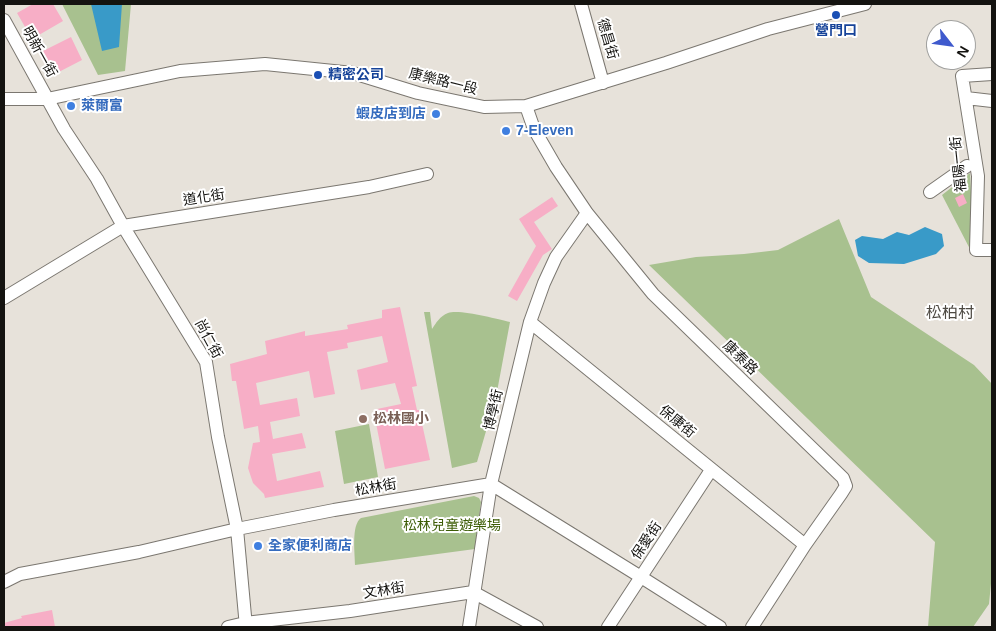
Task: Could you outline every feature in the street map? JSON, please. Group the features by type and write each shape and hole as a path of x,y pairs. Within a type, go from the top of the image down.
{"street":[{"name":"德昌街","path":"581,4 604,83"},
{"name":"康樂路一段","path":"4,99 47,99 180,71 265,64 353,73 418,92 484,107 526,106 604,83 768,29 865,4"},
{"name":"明新一街","path":"4,20 47,99"},
{"name":"福陽一街","path":"992,74 962,76 978,176 976,250 992,250"},
{"path":"966,98 992,101"},
{"name":"尚仁街","path":"47,99 97,180 122,226 206,362 218,437 237,529 246,625"},
{"name":"康泰路","path":"526,106 534,129 587,213 653,294 843,478 846,486 752,627"},
{"path":"930,192 968,166"},
{"name":"道化街","path":"4,298 122,226 368,187 426,174"},
{"name":"博學街","path":"469,627 491,484 530,322 556,257 587,213"},
{"name":"保康街","path":"530,322 805,545"},
{"name":"保愛街","path":"608,627 711,470"},
{"path":"491,484 720,627"},
{"name":"松林街","path":"4,582 20,574 139,552 237,529 334,510 491,484"},
{"path":"473,592 537,627"},
{"name":"文林街","path":"228,627 473,592"}],"green space":[{"path":"62,4 131,4 125,71 98,75"},
{"path":"970,173 974,249 971,251 942,195"},
{"path":"839,219 871,297 974,365 992,384 992,573 989,604 973,627 928,627 935,542 649,265 696,257 778,250"},
{"path":"424,312 430,312 432,329 443,316 454,312 510,322 496,397 477,462 452,468"},
{"path":"369,424 378,477 344,484 335,431"},
{"name":"松林兒童遊樂場","path":"474,496 479,498 481,502 475,549 355,565 355,533 361,518"}],"water":[{"path":"91,4 122,4 119,47 102,51"},
{"path":"925,227 942,234 944,246 936,254 904,264 869,263 858,256 855,240 862,236 883,239 897,232 909,235"}],"building":[{"path":"33,4 53,4 63,21 32,39 17,13"},
{"path":"71,37 82,60 51,76 39,53"},
{"path":"963,194 967,203 959,207 955,198"},
{"path":"552,197 558,206 534,222 552,249 543,255 517,301 508,296 536,246 519,219"},
{"path":"400,307 417,386 412,387 430,460 385,469 375,418 379,418 377,409 401,404 395,383 361,390 357,370 388,362 382,336 347,343 348,348 327,352 335,394 314,398 309,371 256,383 260,405 297,398 300,416 270,422 273,439 302,433 306,448 272,454 277,481 320,471 324,487 265,498 264,494 253,483 248,468 253,443 260,442 258,426 244,429 236,381 232,381 230,364 267,354 265,341 305,331 305,336 348,329 347,325 382,318 382,310"},
{"path":"52,610 55,627 4,627 4,623 22,618 21,616"}],"place":[{"name":"營門口","path":"836,15"},
{"name":"精密公司","path":"318,75"},
{"name":"萊爾富","path":"71,106"},
{"name":"蝦皮店到店","path":"436,114"},
{"name":"7-Eleven","path":"506,131"},
{"name":"松林國小","path":"363,419"},
{"name":"全家便利商店","path":"258,546"}],"district":[{"name":"松柏村","path":"950,314"}]}
